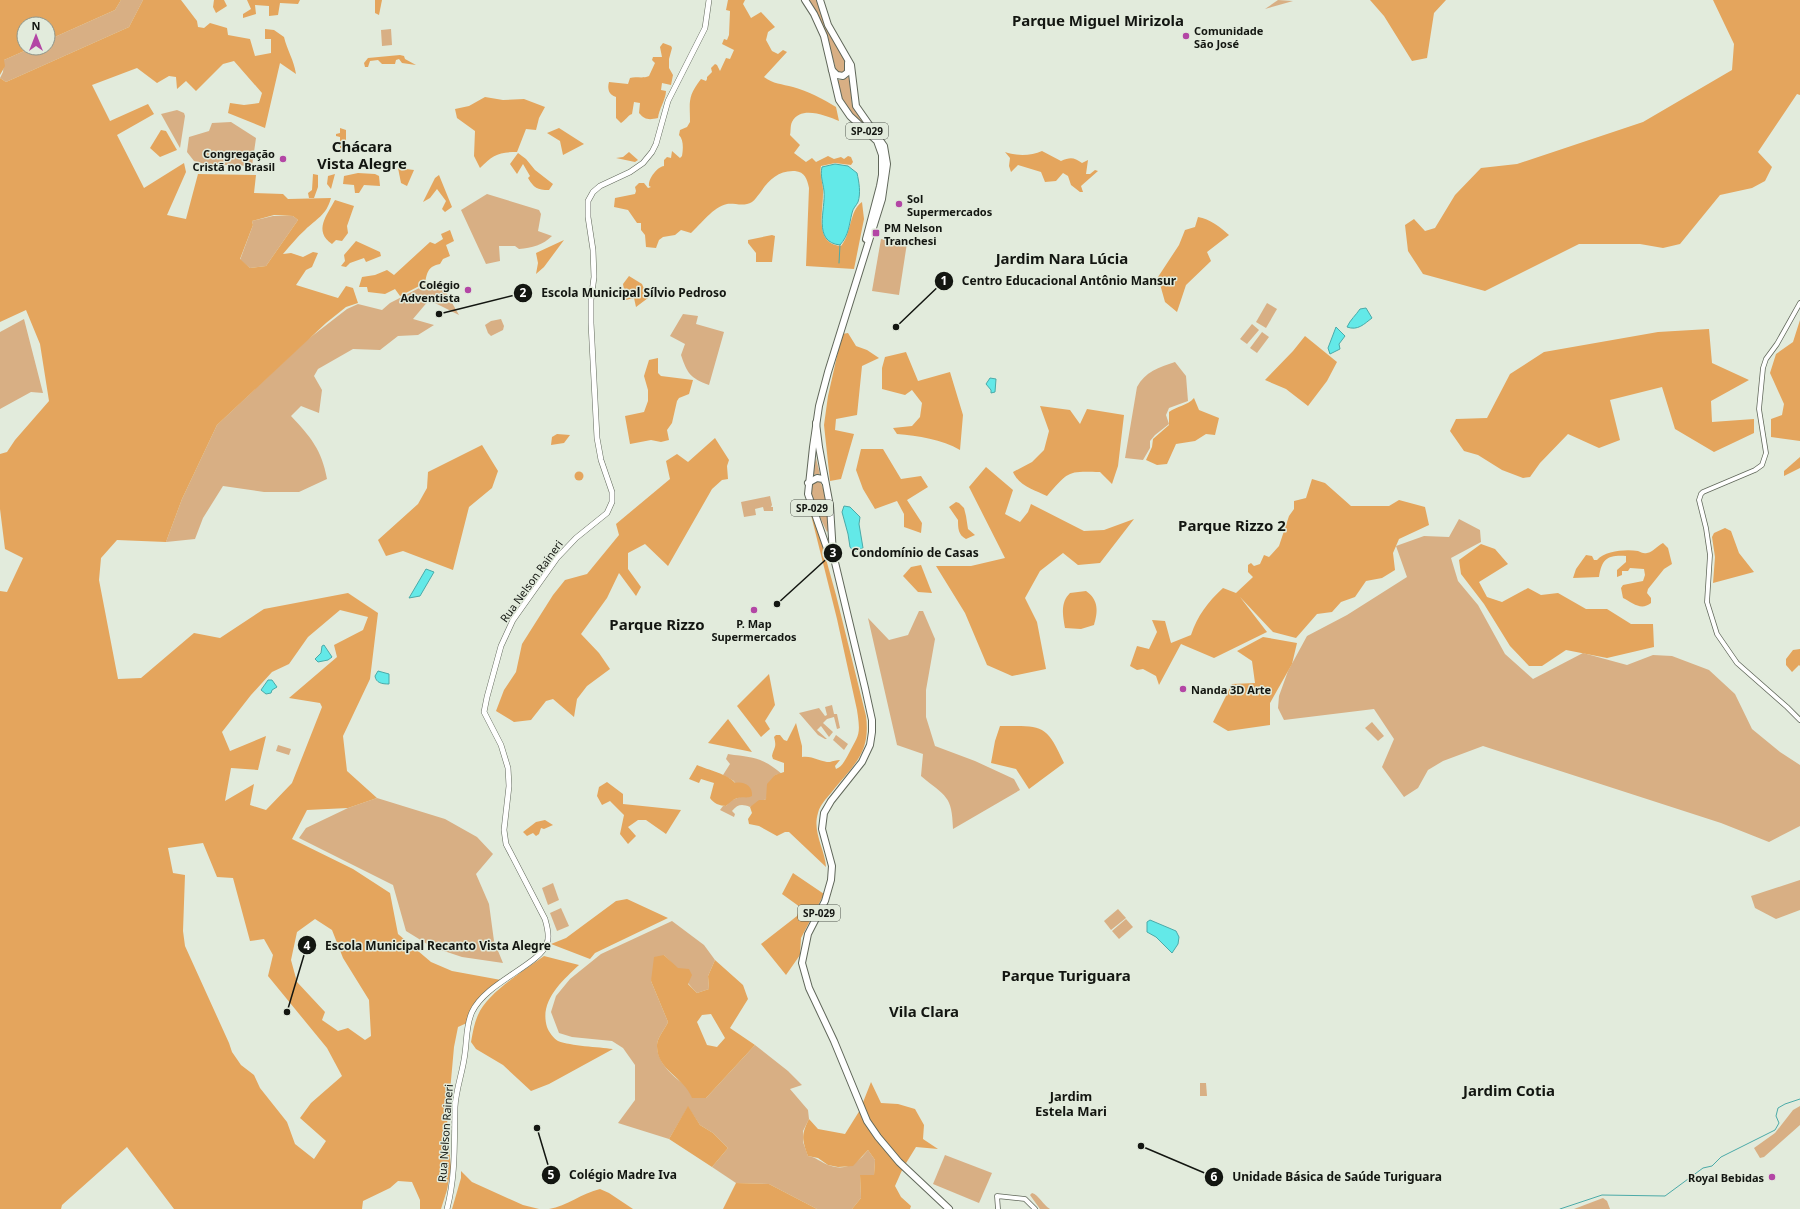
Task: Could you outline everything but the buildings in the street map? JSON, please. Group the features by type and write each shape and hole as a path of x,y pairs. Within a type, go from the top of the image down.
{"highway":[{"name":"SP-029","path":"805,0 814,14 824,36 836,93 843,108 877,141 882,155 882,175 880,186 859,263 859,271"},
{"name":"SP-029","path":"820,0 828,25 845,53 852,71 856,106 884,146 887,164 882,199 863,264 859,271 828,372 816,423 808,483 808,494 812,508 826,543 840,589 865,688 872,720 872,732 870,745 862,762 831,801 824,813 822,829 832,866 831,880 825,901 808,934 802,963 809,988 834,1041 867,1121 878,1137 904,1167 949,1209"},
{"name":"SP-029","path":"832,70 837,75 846,75 848,69 845,53"},
{"name":"SP-029","path":"816,423 830,511 831,543 840,589"},
{"path":"808,483 817,478 822,479 825,482"},
{"name":"SP-029","path":"812,508 821,512 828,507 828,497"},
{"path":"821,512 830,511"}],"main road":[{"name":"Rua Nelson Raineri","path":"447,1209 454,1171 455,1107 458,1083 465,1054 469,1022 473,1010 482,997 501,980 542,952 548,942 548,928 545,919 506,844 504,830 509,786 508,768 501,744 484,712 487,697 501,646 513,620 557,558 576,538 607,513 612,502 612,492 601,460 597,438 591,323 591,300 594,277 593,250 587,205 590,197 597,188 634,170 643,163 652,152 656,144 668,101 705,28 709,0"}],"street":[{"path":"1800,303 1784,333 1766,359 1763,368 1759,409 1766,453 1762,465 1755,470 1703,492 1699,500 1706,528 1710,555 1707,602 1717,634 1737,663 1787,706 1800,720"},
{"path":"998,1209 997,1196 1025,1199 1035,1209"}],"shaded area":[{"path":"0,0 121,0 115,10 56,36 56,16 16,16 16,55 4,60 5,66 0,75"},
{"path":"121,0 143,0 129,27 6,82 0,78 3,72 4,60 16,55 16,56 56,56 56,36 115,10"},
{"path":"143,0 181,0 197,21 198,27 204,28 210,23 227,28 228,35 250,39 255,56 271,53 271,39 265,39 265,29 274,30 284,37 296,74 280,63 265,128 228,113 230,103 244,105 259,103 262,93 234,61 223,64 196,91 186,81 177,89 176,77 169,76 157,83 137,68 92,85 110,121 148,104 154,114 117,135 144,188 184,163 186,172 167,215 186,219 198,174 256,175 254,193 283,194 288,199 331,198 324,213 299,236 283,254 291,253 303,257 313,252 318,253 312,267 306,270 296,285 338,298 346,286 353,288 358,303 346,307 326,323 217,425 182,499 166,542 117,540 101,558 99,580 118,679 141,678 194,633 220,638 264,609 348,593 378,613 370,679 343,736 347,771 377,798 348,808 307,810 292,839 353,869 390,893 398,934 431,962 452,971 501,980 482,997 469,1022 458,1027 454,1047 447,1125 451,1168 447,1190 441,1209 420,1209 420,1200 412,1182 398,1181 390,1188 363,1201 362,1209 174,1209 127,1147 62,1205 61,1209 0,1209 0,591 7,592 23,558 5,549 0,509 0,454 7,452 15,440 49,401 40,344 26,310 0,322 0,78 6,82 129,27","holes":["274,215 293,216 298,220 266,266 250,268 240,259 253,225 252,221","340,610 368,617 363,630 334,645 337,657 289,698 320,703 322,707 292,783 266,810 250,805 254,784 225,801 231,768 258,770 266,736 230,751 222,732 251,695 272,672 289,664 308,637","203,843 217,877 233,878 250,941 264,939 273,955 268,976 327,1048 342,1076 311,1103 300,1118 326,1141 314,1159 295,1144 287,1122 260,1088 254,1075 241,1065 232,1052 185,946 183,931 185,875 173,873 168,848","315,919 332,930 343,958 369,1000 371,1036 365,1040 348,1028 338,1031 322,1020 325,1012 297,982 291,960 297,932"]},
{"path":"214,0 224,0 227,6 216,13 213,7"},
{"path":"247,0 300,0 298,4 280,3 278,15 269,16 269,6 255,5 256,14 243,18 243,14 251,9"},
{"path":"375,0 382,0 379,15 375,13"},
{"path":"728,0 745,0 743,4 751,18 761,12 775,27 768,32 766,40 772,51 778,54 783,50 787,52 764,77 774,82 810,93 836,107 839,121 814,113 801,114 792,122 790,135 800,145 794,153 806,162 812,158 816,162 828,156 834,159 841,157 844,159 848,156 851,157 853,162 851,165 835,163 821,166 823,190 822,226 823,233 827,240 832,244 841,246 845,241 855,211 862,202 864,219 854,269 806,266 809,188 805,176 795,171 783,172 774,177 766,184 752,202 743,205 727,204 722,206 712,212 691,233 681,230 675,235 663,237 659,240 656,248 646,247 645,235 641,230 641,223 637,223 628,210 614,207 615,198 635,194 635,187 639,183 644,183 648,188 651,187 649,186 649,183 651,177 656,171 664,166 664,160 667,157 671,158 672,151 680,158 682,156 683,148 681,137 679,135 680,130 687,127 690,122 690,100 693,90 701,79 706,81 707,77 712,72 711,68 715,64 720,71 726,58 730,59 734,50 722,44 724,39 727,40 729,35 730,11 726,10"},
{"path":"808,0 818,0 828,29 845,59 845,72 839,73 836,70 826,33"},
{"path":"1278,0 1293,1 1265,9"},
{"path":"1370,0 1446,0 1434,13 1427,58 1412,61 1384,16"},
{"path":"1713,0 1800,0 1800,95 1797,94 1758,152 1772,167 1765,181 1752,188 1720,195 1680,244 1663,248 1640,244 1579,244 1485,291 1423,274 1408,251 1405,225 1414,219 1425,231 1435,228 1455,195 1481,168 1517,164 1643,122 1732,70 1734,44"},
{"path":"391,29 392,45 382,46 381,30"},
{"path":"663,43 671,46 672,48 669,59 669,68 673,75 671,85 662,83 661,90 666,91 666,94 658,118 650,119 643,117 639,113 640,103 634,102 632,114 621,123 616,118 616,97 609,91 609,82 628,84 630,78 649,76 655,63 652,60 653,57 662,57 660,47"},
{"path":"400,55 404,56 405,59 416,65 402,63 399,59 396,60 395,64 382,64 378,60 370,61 368,67 365,67 364,63 368,58"},
{"path":"850,76 852,105 864,123 858,120 845,105 836,80 843,80"},
{"path":"485,97 503,100 524,99 545,107 539,118 536,130 526,129 517,152 496,155 480,168 474,156 475,131 457,118 455,109 469,106"},
{"path":"177,110 184,113 185,116 180,148 161,114"},
{"path":"231,122 256,138 252,166 204,164 194,161 187,152 189,137 209,131 212,123"},
{"path":"340,128 346,130 346,149 340,148 340,137 336,136 336,134 340,133"},
{"path":"559,128 584,144 563,155 560,141 547,133"},
{"path":"161,130 166,131 177,150 160,157 150,148"},
{"path":"1042,151 1061,161 1072,158 1082,163 1088,160 1086,174 1090,174 1095,170 1098,171 1081,186 1083,192 1080,192 1071,185 1068,176 1063,173 1056,181 1045,182 1041,172 1018,165 1011,172 1009,166 1010,158 1005,152 1024,155"},
{"path":"629,152 638,160 635,162 616,158 623,157"},
{"path":"518,153 526,159 535,170 553,184 549,190 539,189 532,184 528,178 530,176 523,164 517,174 510,164"},
{"path":"398,168 414,170 407,186 401,183"},
{"path":"358,173 375,174 379,176 380,186 364,185 359,193 355,193 354,185 343,184 344,176"},
{"path":"313,174 318,175 318,187 314,198 309,198 308,193 312,190"},
{"path":"335,174 331,189 327,184 328,176"},
{"path":"439,175 452,207 445,212 442,209 446,201 437,189 430,198 423,202 435,178"},
{"path":"487,194 539,210 541,214 538,231 552,236 537,246 528,248 519,249 515,246 499,246 500,261 486,264 461,210"},
{"path":"335,200 354,206 347,226 348,233 342,241 336,240 332,244 326,239 322,228"},
{"path":"273,216 293,216 298,220 266,266 250,268 240,260 253,225 252,221"},
{"path":"1198,217 1211,221 1229,235 1207,252 1211,261 1186,285 1177,312 1165,302 1158,277 1179,245 1185,230 1195,227"},
{"path":"450,230 454,241 446,245 450,256 443,259 440,264 431,268 427,273 425,283 400,296 395,289 385,294 368,292 367,287 359,287 362,277 375,275 387,270 394,275 430,242 435,244 443,239 441,234"},
{"path":"772,235 775,236 772,262 756,262 756,253 748,243 748,240"},
{"path":"881,239 907,243 899,295 872,291"},
{"path":"564,240 544,267 536,274 538,263 536,253"},
{"path":"356,241 380,252 381,256 366,262 364,258 350,263 346,267 341,266 345,261 344,255"},
{"path":"629,276 642,284 648,298 636,307 634,298 626,300 623,284"},
{"path":"429,283 444,289 459,315 429,300 413,319 434,325 418,335 398,336 380,350 353,349 318,369 314,376 322,390 319,413 301,406 291,416 314,444 322,460 327,479 299,492 264,492 223,486 203,518 195,539 166,542 182,499 217,425 307,340 347,309 358,304 382,310 390,303"},
{"path":"1267,303 1277,309 1266,328 1256,322"},
{"path":"683,314 698,316 696,324 724,332 709,385 697,380 687,371 681,355 685,344 670,336"},
{"path":"24,319 43,393 31,392 0,409 0,332"},
{"path":"501,319 504,326 503,330 491,336 485,325 491,321"},
{"path":"1800,320 1800,441 1771,437 1771,419 1782,415 1784,404 1770,373 1776,354 1793,342"},
{"path":"1252,324 1259,330 1247,344 1240,339"},
{"path":"1709,329 1712,363 1749,380 1711,401 1712,422 1754,419 1754,433 1714,452 1675,429 1662,387 1610,400 1620,440 1599,448 1568,434 1540,463 1530,477 1523,478 1502,470 1478,455 1464,451 1450,431 1456,419 1487,418 1510,374 1544,352 1658,332"},
{"path":"1262,332 1269,337 1257,353 1250,348"},
{"path":"848,333 856,346 867,350 879,358 862,366 857,415 836,419 835,430 854,434 841,479 830,481 824,425 828,396 842,334"},
{"path":"1305,336 1337,362 1327,381 1308,406 1286,389 1265,380 1293,351"},
{"path":"906,352 918,381 950,372 963,415 960,450 946,443 921,437 897,434 893,428 912,426 920,417 922,403 912,390 905,395 882,389 882,368 885,357"},
{"path":"658,358 658,373 661,376 693,380 689,394 679,398 677,401 672,423 667,430 669,440 661,442 651,440 630,444 625,416 644,412 648,401 648,390 644,376 649,360"},
{"path":"1175,362 1186,376 1188,401 1169,408 1166,415 1169,424 1150,441 1150,448 1143,460 1125,458 1137,387 1148,374 1158,368"},
{"path":"1194,398 1199,410 1219,418 1215,435 1206,434 1195,441 1176,444 1167,464 1157,465 1146,460 1152,447 1153,439 1169,425 1169,412 1188,403"},
{"path":"1040,406 1070,410 1080,424 1087,409 1124,415 1118,466 1112,484 1100,472 1081,472 1069,474 1047,496 1019,481 1013,472 1032,462 1044,450 1049,431"},
{"path":"557,434 570,435 564,443 551,445 552,437"},
{"path":"715,438 729,460 727,466 728,479 722,480 712,489 668,566 645,544 628,553 628,569 641,587 636,596 619,573 607,598 581,634 599,653 610,669 587,686 577,699 574,717 553,699 546,701 531,720 514,722 496,711 504,690 516,672 522,644 553,595 565,580 587,574 619,535 616,524 670,479 666,461 677,454 688,462"},
{"path":"482,445 498,471 492,488 469,507 453,570 403,551 386,556 378,540 418,504 427,488 428,472"},
{"path":"861,449 883,449 901,479 921,476 928,487 907,500 922,523 921,533 904,527 904,514 897,501 875,509 863,489 856,470"},
{"path":"1800,457 1800,468 1784,476 1784,471"},
{"path":"816,458 820,475 816,474 812,476"},
{"path":"986,467 1013,490 1005,514 1020,522 1028,512 1031,504 1084,531 1104,530 1134,519 1100,563 1078,565 1063,553 1040,571 1025,598 1037,622 1046,669 1012,676 987,665 965,613 936,566 971,566 1005,558 969,487"},
{"path":"579,471 584,476 579,481 574,476"},
{"path":"1312,479 1325,483 1351,506 1389,506 1399,500 1425,507 1429,525 1399,539 1393,553 1395,570 1382,578 1366,581 1355,597 1341,602 1332,612 1317,614 1296,638 1273,632 1240,597 1267,632 1214,658 1181,644 1159,685 1156,676 1143,669 1137,670 1130,666 1137,646 1149,649 1157,632 1152,620 1165,621 1171,643 1191,635 1204,610 1223,588 1236,593 1253,577 1248,572 1248,565 1251,563 1254,566 1260,564 1264,555 1269,557 1279,546 1289,516 1294,509 1294,501 1306,498"},
{"path":"817,480 820,481 825,493 826,507 823,510 816,508 812,497 812,485"},
{"path":"770,496 773,511 764,511 763,507 755,509 756,515 744,517 741,502"},
{"path":"956,502 964,508 968,529 975,535 966,539 960,533 958,528 958,520 949,507"},
{"path":"810,511 821,541 836,595 866,716 867,729 866,740 859,758 823,802 818,813 818,834 826,867 789,832 785,832 777,836 759,826 749,824 748,819 752,813 750,807 759,800 766,799 767,784 775,775 784,772 784,763 773,759 772,756 775,745 774,737 776,735 780,735 787,741 796,723 802,746 802,757 809,757 830,762 840,760 835,766 836,769 840,767 855,743 859,730 857,710 837,619"},
{"path":"828,513 828,531 827,532 819,515"},
{"path":"1459,519 1480,530 1481,542 1451,558 1458,581 1478,605 1505,654 1533,679 1583,653 1627,665 1653,655 1672,656 1709,670 1735,694 1752,729 1780,752 1800,765 1800,826 1769,842 1721,823 1483,746 1443,761 1428,770 1418,788 1404,797 1382,767 1394,739 1374,709 1284,720 1278,708 1279,696 1288,671 1307,636 1347,615 1407,577 1396,546 1424,536 1449,537"},
{"path":"1725,528 1731,531 1739,553 1754,572 1713,583 1715,557 1712,537 1714,533"},
{"path":"1663,543 1668,548 1672,564 1664,569 1648,589 1647,593 1651,598 1651,603 1647,605 1640,606 1623,598 1621,588 1623,585 1643,581 1645,575 1644,569 1630,568 1628,571 1622,571 1622,575 1617,577 1617,570 1626,562 1626,556 1615,556 1607,559 1602,566 1599,577 1573,578 1576,569 1586,555 1592,556 1594,560 1597,560 1616,551 1633,550 1646,553"},
{"path":"1481,544 1495,549 1508,564 1479,582 1487,597 1502,602 1528,588 1541,595 1558,593 1586,609 1607,609 1631,624 1653,624 1654,647 1607,658 1566,650 1542,666 1529,666 1510,646 1484,604 1461,574 1459,560"},
{"path":"921,565 932,593 918,592 903,576 911,567"},
{"path":"1086,591 1093,598 1096,606 1097,611 1094,625 1081,629 1065,628 1063,605 1067,597 1070,593"},
{"path":"919,611 923,611 935,639 926,690 926,717 935,746 975,761 1014,779 1020,790 953,829 951,809 946,798 921,776 923,754 897,745 868,618 889,640 908,635"},
{"path":"1263,637 1297,643 1292,664 1270,703 1270,725 1228,731 1213,722 1232,684 1255,683 1252,661 1237,651"},
{"path":"1800,649 1800,666 1799,665 1792,672 1786,665 1786,659 1793,650"},
{"path":"769,674 775,705 765,721 770,729 761,737 737,706"},
{"path":"832,705 834,714 837,714 840,728 837,729 834,717 827,719 823,723 833,732 829,737 821,726 817,730 827,739 825,739 818,735 799,713 819,708 825,716 827,715 825,707"},
{"path":"728,719 752,752 708,743"},
{"path":"1372,722 1384,736 1378,741 1365,728"},
{"path":"1000,726 1025,726 1034,727 1041,730 1052,740 1064,763 1029,789 1016,769 991,763 995,741"},
{"path":"836,735 848,744 844,750 833,740"},
{"path":"278,745 291,749 289,755 276,751"},
{"path":"728,754 751,757 762,761 782,774 775,775 766,799 750,807 742,805 736,807 732,811 735,814 734,817 720,810 730,801 740,797 734,781 723,775 730,764 726,759"},
{"path":"697,765 728,777 735,783 747,785 751,789 752,796 741,797 731,801 726,806 715,803 710,798 714,783 701,779 699,783 689,779"},
{"path":"607,782 623,794 623,804 681,810 666,834 646,820 638,820 628,827 636,836 628,844 620,834 624,815 610,801 602,805 597,796 599,787"},
{"path":"377,798 445,819 477,837 493,854 476,874 489,904 494,941 503,963 462,957 432,947 406,931 393,885 299,838 306,828 348,808"},
{"path":"545,820 553,825 544,829 541,828 539,834 536,836 533,833 527,836 523,832 536,822"},
{"path":"793,873 824,894 801,938 800,955 786,975 761,944 797,916 800,907 782,894"},
{"path":"1800,880 1800,910 1776,919 1755,908 1751,896"},
{"path":"553,883 559,900 548,905 542,888"},
{"path":"627,899 668,918 595,953 590,959 551,944 566,938 616,901"},
{"path":"561,908 569,926 557,931 550,913"},
{"path":"1118,909 1126,918 1111,930 1104,921"},
{"path":"1126,919 1133,927 1119,939 1112,931"},
{"path":"672,921 704,945 715,960 708,976 709,989 697,993 664,955 651,981 668,1022 657,1042 658,1053 662,1062 667,1069 682,1083 706,1098 755,1045 788,1071 802,1085 790,1089 808,1110 809,1119 803,1131 803,1142 808,1156 834,1167 846,1167 860,1159 868,1150 875,1160 874,1175 860,1175 861,1198 852,1209 817,1209 769,1184 736,1183 712,1167 728,1148 713,1133 700,1125 688,1107 669,1139 618,1123 635,1100 635,1065 623,1048 612,1041 572,1037 559,1033 551,1012 556,996 570,979 601,954"},
{"path":"664,955 678,968 689,969 692,975 688,984 697,993 709,989 708,976 715,960 743,985 748,999 730,1028 755,1045 706,1098 692,1098 683,1084 661,1061 658,1054 657,1042 668,1022 651,981 654,957","holes":["711,1014 725,1038 717,1047 707,1045 697,1022 702,1015"]},
{"path":"544,956 579,965 559,985 549,1000 545,1018 551,1035 563,1043 613,1049 549,1084 531,1091 503,1065 476,1049 471,1042 478,1015 483,1006 507,982"},
{"path":"871,1082 881,1103 898,1104 915,1109 924,1125 923,1139 938,1149 916,1147 903,1168 895,1186 901,1197 911,1206 910,1209 852,1209 861,1198 860,1175 874,1175 875,1160 868,1150 853,1166 838,1167 828,1165 818,1158 808,1156 806,1150 803,1137 809,1119 818,1129 845,1134 860,1110"},
{"path":"1200,1083 1206,1083 1207,1096 1200,1096"},
{"path":"688,1106 700,1125 713,1133 728,1148 712,1167 669,1139"},
{"path":"1800,1106 1800,1125 1764,1157 1760,1158 1754,1148 1775,1133 1793,1110"},
{"path":"945,1155 992,1173 979,1203 933,1184"},
{"path":"461,1171 472,1182 523,1205 539,1209 452,1209 461,1178"},
{"path":"736,1183 769,1184 817,1209 723,1209"},
{"path":"600,1189 609,1193 633,1209 549,1209 562,1205 587,1193"},
{"path":"1032,1193 1050,1209 1040,1209 1030,1195"},
{"path":"1603,1198 1607,1201 1610,1209 1574,1209"}],"water":[{"path":"835,164 848,166 857,173 859,188 858,202 852,211 847,234 840,245 831,243 826,238 822,224 824,191 821,170 822,167"},
{"path":"1366,308 1372,318 1358,327 1347,327 1360,309"},
{"path":"1336,327 1345,336 1339,344 1340,349 1330,354 1328,348"},
{"path":"990,378 996,379 995,392 991,393 991,390 986,384"},
{"path":"844,506 850,507 860,517 859,524 863,548 854,552 850,547 842,512"},
{"path":"426,569 434,572 420,596 409,598"},
{"path":"324,645 332,657 328,660 318,662 315,659 321,653 322,646"},
{"path":"378,671 389,674 389,684 378,682 375,676"},
{"path":"268,680 272,680 277,687 272,690 271,693 266,694 261,690"},
{"path":"1150,920 1176,931 1179,937 1178,944 1172,953 1156,937 1147,932 1147,922"}],"waterway":[{"path":"839,263 840,245"},
{"path":"1560,1209 1602,1195 1665,1196 1703,1168 1712,1166 1721,1157 1775,1130 1779,1123 1776,1116 1778,1108 1800,1099"}],"place":[{"name":"Comunidade São José","path":"1186,36"},
{"name":"Congregação Cristã no Brasil","path":"283,159"},
{"name":"Sol Supermercados","path":"899,204"},
{"name":"PM Nelson Tranchesi","path":"876,233"},
{"name":"Colégio Adventista","path":"468,290"},
{"name":"Escola Municipal Sílvio Pedroso","path":"439,314"},
{"name":"Centro Educacional Antônio Mansur","path":"896,327"},
{"name":"Condomínio de Casas","path":"777,604"},
{"name":"P. Map Supermercados","path":"754,610"},
{"name":"Nanda 3D Arte","path":"1183,689"},
{"name":"Escola Municipal Recanto Vista Alegre","path":"287,1012"},
{"name":"Colégio Madre Iva","path":"537,1128"},
{"name":"Unidade Básica de Saúde Turiguara","path":"1141,1146"},
{"name":"Royal Bebidas","path":"1772,1177"}],"district":[{"name":"Parque Miguel Mirizola","path":"1098,20"},
{"name":"Chácara Vista Alegre","path":"362,154"},
{"name":"Jardim Nara Lúcia","path":"1062,258"},
{"name":"Parque Rizzo 2","path":"1232,525"},
{"name":"Parque Rizzo","path":"657,624"},
{"name":"Parque Turiguara","path":"1066,975"},
{"name":"Vila Clara","path":"924,1011"},
{"name":"Jardim Cotia","path":"1509,1090"},
{"name":"Jardim Estela Mari","path":"1071,1104"}]}
